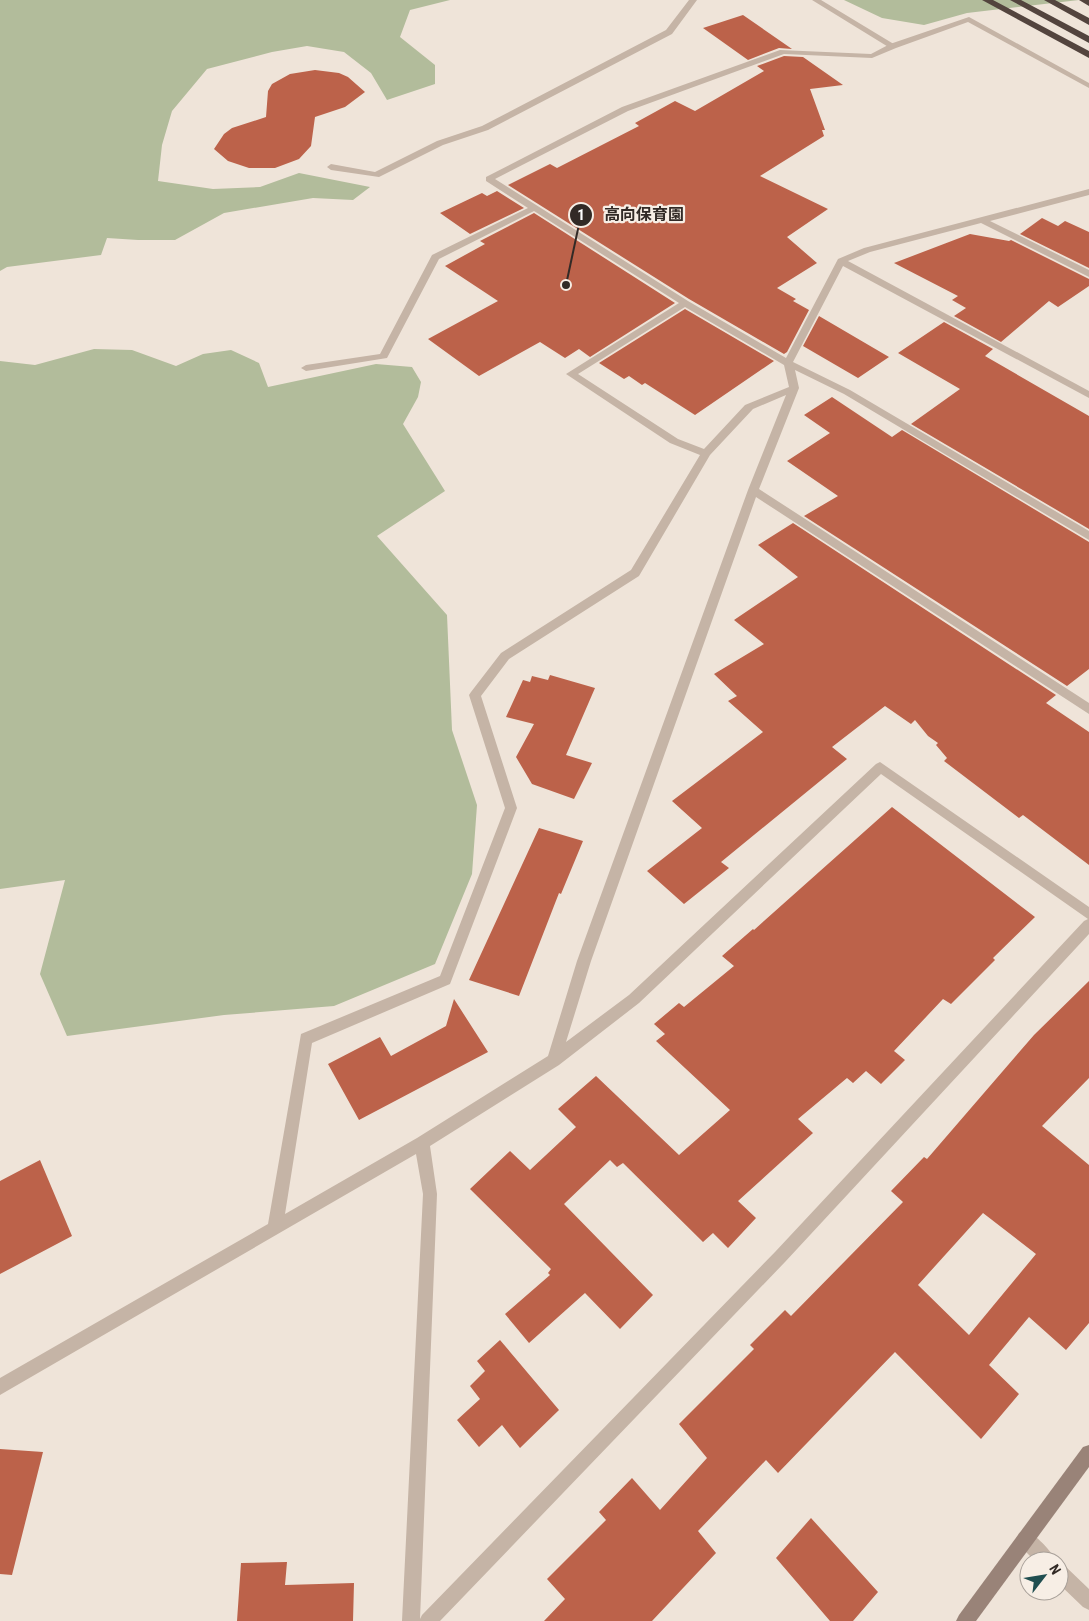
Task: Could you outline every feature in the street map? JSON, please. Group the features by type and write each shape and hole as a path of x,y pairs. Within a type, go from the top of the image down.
{"highway":[{"path":"986,0 1089,55"},
{"path":"1014,0 1089,40"},
{"path":"1048,0 1089,22"},
{"path":"1083,0 1089,3"}],"street":[{"path":"330,167 376,175 440,143 485,128 670,32 694,0"},
{"path":"816,0 893,46"},
{"path":"1089,86 969,19 893,46 872,56 784,52 625,109 592,128 489,179 685,303 788,363 847,392 1089,536"},
{"path":"554,1060 584,961 753,490 794,388 788,363 841,261 867,250 1089,192"},
{"path":"306,368 384,356 435,257 536,207"},
{"path":"982,220 1089,274"},
{"path":"841,261 1089,395"},
{"path":"685,303 571,374 674,441 706,453"},
{"path":"275,1228 306,1039 445,980 480,892 511,808 475,695 505,656 635,573 706,453 749,407 794,388"},
{"path":"753,490 1089,709"},
{"path":"0,1387 422,1143 554,1060 634,999 880,767 1089,914"},
{"path":"428,1621 773,1264 1089,925"},
{"path":"411,1621 430,1194 422,1143"},
{"path":"965,1621 1089,1453"},
{"path":"1025,1540 1037,1551"},
{"path":"1069,1582 1089,1601"}],"green space":[{"path":"0,0 450,0 410,10 400,37 435,65 435,84 387,100 371,73 344,52 307,46 272,52 207,69 172,111 162,145 158,181 213,189 260,187 299,173 370,187 353,200 313,198 224,213 175,240 107,238 101,255 7,267 0,271"},
{"path":"844,0 1079,0 967,13 924,25 882,18"},
{"path":"94,349 132,350 176,366 203,354 231,350 259,363 268,387 376,364 412,367 421,382 418,397 403,424 445,491 377,536 447,615 452,730 477,805 472,874 435,964 334,1006 224,1015 67,1036 40,974 65,880 0,889 0,361 35,365"}],"building":[{"path":"743,15 792,49 779,48 748,60 703,28"},
{"path":"784,56 803,57 843,85 810,89 825,130 822,130 824,136 760,176 828,209 787,237 817,263 777,288 796,299 793,301 809,310 787,352 784,354 689,299 508,185 550,164 557,168 639,126 635,123 675,101 695,111 764,71 757,66"},
{"path":"315,70 339,73 348,77 365,92 345,107 315,117 311,146 299,159 275,168 249,168 228,161 214,149 224,134 232,128 266,117 268,91 272,84 290,74"},
{"path":"497,191 524,208 470,234 440,213 482,193 487,196"},
{"path":"534,213 675,303 590,357 579,349 565,358 540,342 479,376 428,339 498,301 445,266 485,244 480,241"},
{"path":"1042,218 1058,226 1065,221 1089,232 1089,268 1020,234"},
{"path":"970,234 1011,240 1089,279 1089,286 1058,307 1049,301 1001,342 954,316 966,308 952,300 958,296 894,263"},
{"path":"685,309 774,361 695,415 645,383 642,385 629,376 624,379 599,363"},
{"path":"819,316 889,357 858,378 803,346"},
{"path":"944,322 993,349 985,356 1089,416 1089,529 911,424 960,389 898,353"},
{"path":"832,397 892,437 902,430 1089,542 1089,669 1067,686 804,516 838,496 787,461 830,433 804,415"},
{"path":"793,523 1056,695 1046,703 1089,732 1089,865 1023,815 1019,818 944,761 947,758 936,745 938,743 928,736 915,720 911,724 885,706 832,747 847,759 721,862 729,868 684,904 647,871 702,828 672,801 763,732 728,701 737,696 714,674 764,644 734,620 798,577 758,545"},
{"path":"550,675 595,688 566,755 592,763 574,799 532,784 516,757 534,724 506,717 523,680 530,682 532,676 548,680"},
{"path":"892,807 1035,917 993,958 995,960 951,1004 943,999 894,1051 905,1060 881,1084 866,1071 853,1083 847,1078 798,1119 813,1133 738,1201 756,1218 728,1248 713,1233 703,1242 623,1163 617,1167 610,1160 564,1204 653,1295 620,1329 585,1293 529,1343 505,1314 550,1275 548,1273 551,1269 470,1189 510,1151 530,1170 576,1127 558,1109 596,1076 679,1155 730,1110 656,1041 665,1034 654,1024 679,1003 684,1007 734,966 722,956 754,930"},
{"path":"539,828 583,841 561,894 559,893 519,996 469,980"},
{"path":"1089,981 1089,1078 1042,1126 1089,1165 1089,1323 1066,1350 1029,1317 989,1365 1019,1394 981,1439 895,1352 778,1473 766,1460 698,1531 716,1553 652,1621 544,1621 565,1599 547,1579 606,1520 599,1512 632,1478 660,1510 707,1458 679,1424 754,1349 750,1345 785,1310 791,1316 903,1202 891,1191 924,1157 927,1159 1034,1035","holes":["983,1213 1036,1254 969,1335 918,1285"]},
{"path":"454,999 488,1052 359,1120 328,1064 380,1037 391,1056 446,1026"},
{"path":"40,1160 72,1236 0,1274 0,1181"},
{"path":"500,1340 559,1410 520,1448 502,1425 479,1447 457,1420 480,1399 470,1386 485,1371 477,1361"},
{"path":"0,1449 43,1452 12,1575 0,1574"},
{"path":"811,1518 878,1592 853,1621 830,1621 776,1558"},
{"path":"287,1562 285,1585 354,1583 353,1621 237,1621 241,1563"}],"place":[{"name":"高向保育園","path":"566,285"}]}
